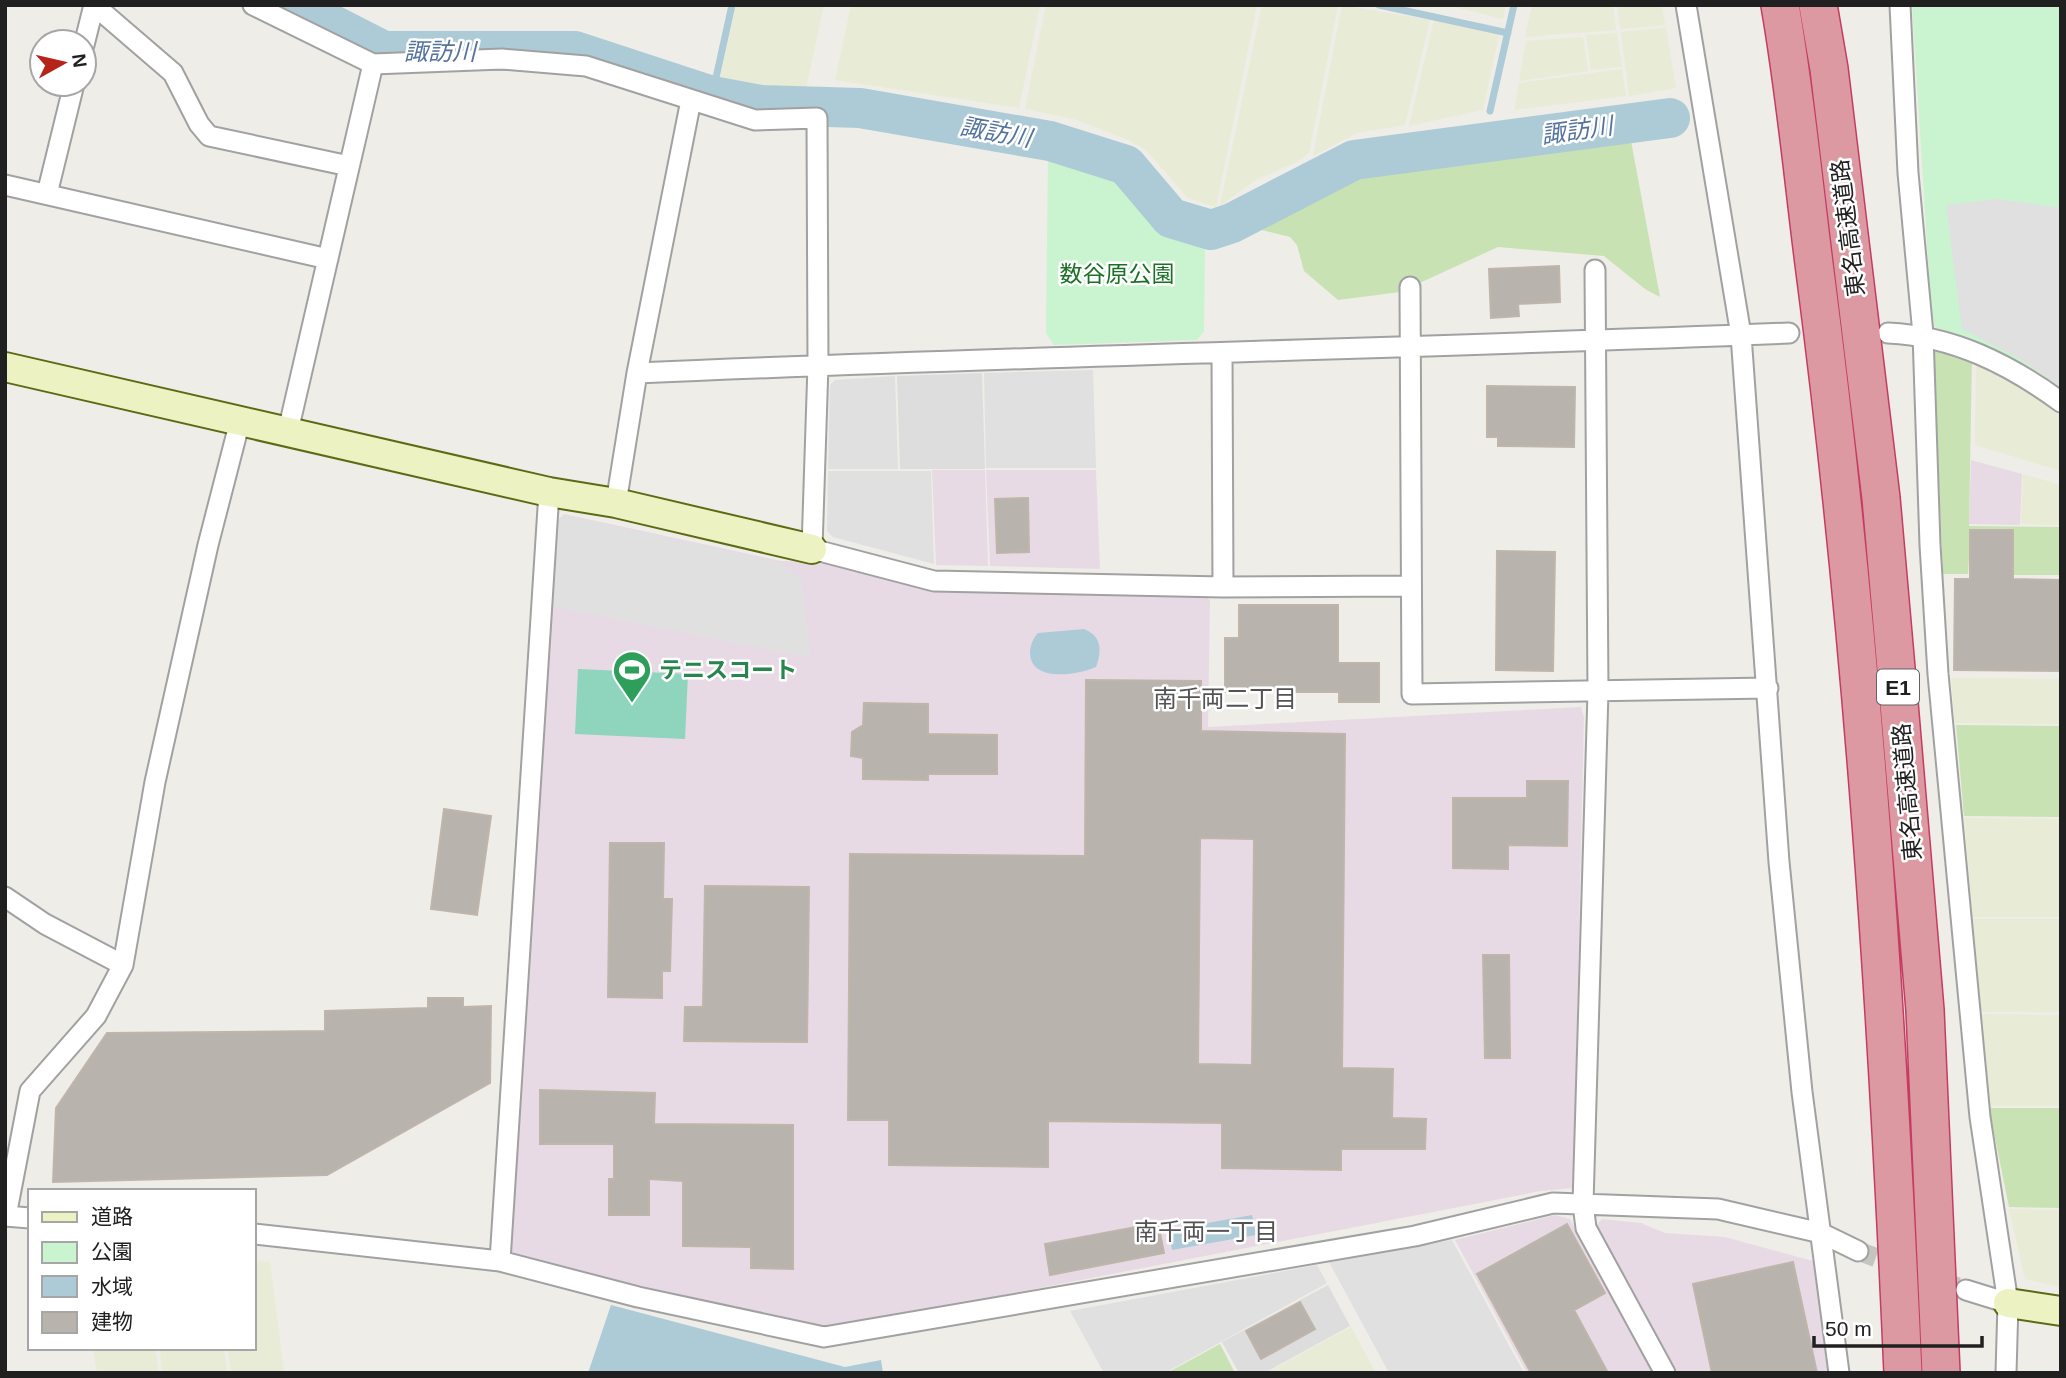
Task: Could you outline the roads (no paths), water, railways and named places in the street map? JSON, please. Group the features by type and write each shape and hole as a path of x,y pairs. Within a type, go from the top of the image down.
{"highway":[{"name":"東名高速道路","path":"1780,5 1830,388 1859,678 1895,1188 1903,1373"},
{"name":"東名高速道路","path":"1818,5 1829,69 1881,498 1895,649 1925,1010 1941,1373"}],"street":[{"path":"88,28 94,5 173,73 199,124 209,136 349,166"},
{"path":"253,5 373,64 502,59 586,66 755,120 817,118 818,365 811,549"},
{"path":"1686,5 1741,335 1781,876 1802,1092 1839,1373"},
{"path":"1900,5 1908,173 1923,334 1930,545 1938,674 1980,1117 2008,1303 2006,1373"},
{"path":"288,431 373,64"},
{"path":"47,194 71,98"},
{"path":"616,503 637,373 691,100"},
{"path":"5,185 328,259"},
{"path":"1595,270 1598,692 1583,1204 1586,1228 1665,1373"},
{"path":"1410,287 1412,694 1768,688"},
{"path":"637,373 1788,333"},
{"path":"1888,333 1923,334 1980,353 2061,402"},
{"path":"1222,353 1223,587"},
{"path":"5,367 549,492 616,503 934,581 1223,587 1411,586"},
{"path":"28,1218 5,1216 30,1091 96,1016 123,965 155,782 208,545 240,421"},
{"path":"500,1261 549,492"},
{"path":"5,897 45,924 123,965"},
{"path":"256,1234 500,1261 638,1297 824,1338 1415,1236 1553,1203 1718,1209 1821,1233 1858,1251"},
{"path":"1966,1290 2008,1303 2061,1311"}],"water":[{"path":"1084,629 1094,636 1099,645 1096,667 1057,674 1047,673 1032,663 1031,648 1038,633"},
{"path":"1252,1215 1256,1235 1172,1250 1168,1230"},
{"path":"611,1305 845,1367 881,1360 883,1373 588,1373"}],"waterway":[{"name":"諏訪川","path":"294,5 384,51 575,51 712,96 761,105 860,108 1050,141 1126,165 1171,218 1211,230 1232,223 1354,160 1670,118"},
{"path":"712,96 732,5"},
{"path":"1379,5 1508,33"},
{"path":"1490,111 1514,5"}],"tunnel":[{"path":"1858,1251 1966,1290"}],"place":[{"name":"テニスコート","path":"632,704"}],"district":[{"name":"南千両二丁目","path":"1225,698"},
{"name":"南千両一丁目","path":"1206,1231"}],"park label":[{"name":"数谷原公園","path":"1117,274"}]}
